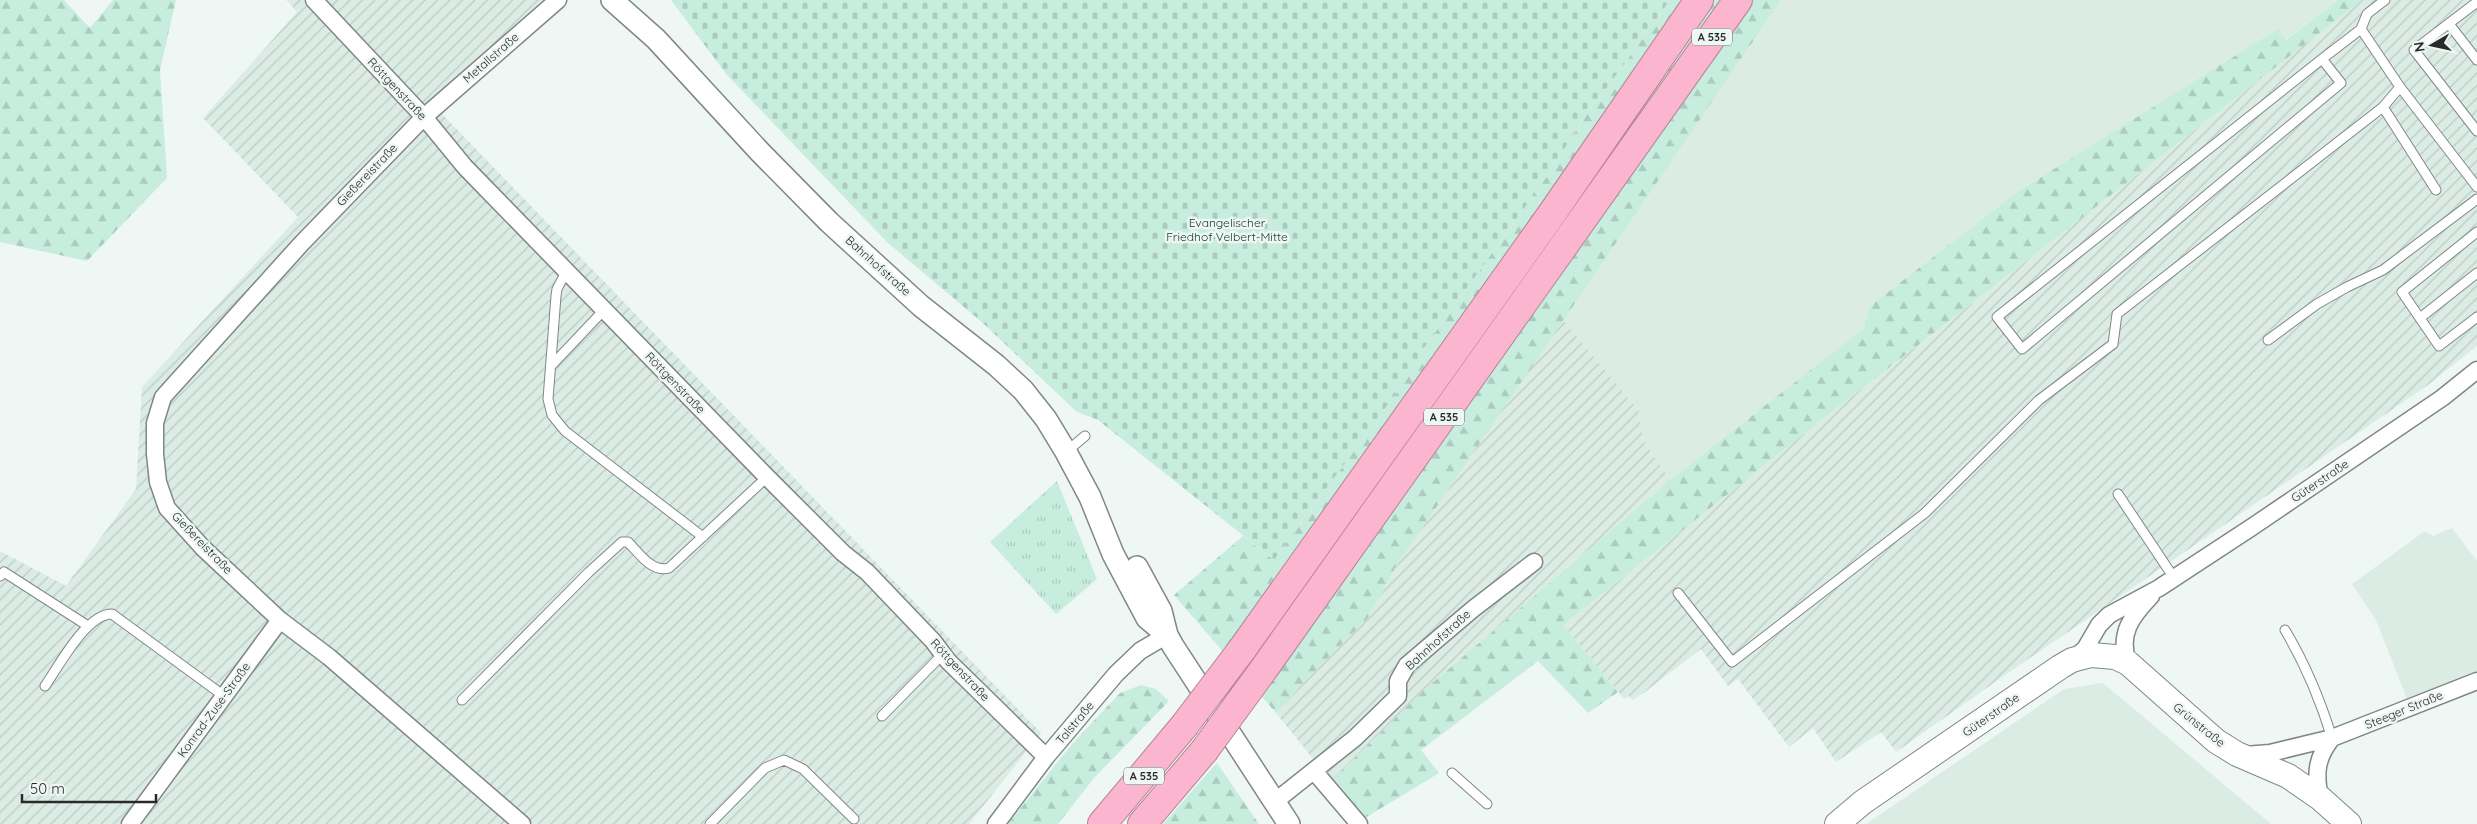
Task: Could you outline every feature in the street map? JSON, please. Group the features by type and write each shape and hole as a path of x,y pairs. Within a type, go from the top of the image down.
{"highway":[{"name":"A 535","path":"1102,824 1184,726 1243,648 1553,212 1699,0"},
{"name":"A 535","path":"1142,824 1204,750 1261,673 1738,0"}],"main road":[{"name":"Grünstraße","path":"2072,660 2102,654 2128,663 2216,741 2238,754 2288,776 2320,798 2350,824"},
{"name":"Güterstraße","path":"1837,824 1864,802 2072,660"},
{"name":"Güterstraße","path":"1818,824 1864,802"}],"street":[{"name":"Röttgenstraße","path":"314,0 424,117 465,168 767,477 843,553 867,572 943,654 1046,757"},
{"name":"Metallstraße","path":"424,117 558,0"},
{"name":"Bahnhofstraße","path":"612,0 656,38 760,152 830,222 921,306 996,365 1023,390 1046,418 1090,497 1130,555 1161,611 1167,635 1289,824"},
{"name":"Bahnhofstraße","path":"634,0 656,38"},
{"name":"Gießereistraße","path":"424,117 300,244 163,397 156,423 155,454 158,482 167,508 203,548 280,620 329,657 522,824"},
{"name":"Güterstraße","path":"2072,660 2085,648 2099,625 2109,615 2159,588 2442,398 2477,370"},
{"name":"Bahnhofstraße","path":"1274,803 1355,738 1398,696 1398,681 1407,665 1473,608 1534,562"},
{"name":"Güterstraße","path":"2128,663 2123,642 2127,628 2141,606 2159,588"},
{"name":"Konrad-Zuse-Straße","path":"130,824 280,620"},
{"name":"Talstraße","path":"996,824 1046,757 1127,662 1140,651 1167,635"},
{"name":"Steeger Straße","path":"2238,754 2270,753 2332,738 2477,681"},
{"path":"2320,798 2316,766 2322,750 2332,738"},
{"path":"1314,771 1358,824"}],"lane":[{"path":"2322,59 2341,83 2022,349 1997,317 2322,59 2361,29 2367,14 2385,0"},
{"path":"2477,2 2414,50 2477,131"},
{"path":"2449,24 2477,60"},
{"path":"2361,29 2400,88 2477,187"},
{"path":"1678,593 1732,662 1925,513 2039,400 2113,344 2117,314 2383,107 2400,88"},
{"path":"2383,107 2436,190"},
{"path":"2268,340 2317,304 2383,270 2477,199"},
{"path":"2477,232 2402,292 2439,346 2477,317"},
{"path":"566,272 556,289 551,366 549,405 558,424 703,537"},
{"path":"2420,318 2477,273"},
{"path":"551,366 604,310"},
{"path":"1066,452 1086,436"},
{"path":"462,700 589,572 622,542 628,542 654,568 662,570 669,568 767,477"},
{"path":"2118,494 2174,578"},
{"path":"0,576 4,572 88,626"},
{"path":"44,686 88,626 102,615 112,614 224,696"},
{"path":"2285,630 2310,675 2332,738"},
{"path":"882,716 943,654"},
{"path":"710,824 765,768 784,760 802,769 854,819"},
{"path":"1452,773 1487,804"}],"shaded area":[{"path":"287,0 570,0 553,8 440,112 1041,733 969,824 0,824 0,551 66,586 136,489 142,387 298,217 203,118 297,12"},
{"path":"1781,0 2338,0 2285,40 2278,30 2017,192 1870,306 1864,328 1670,480 1643,440 1639,411 1563,320"},
{"path":"2362,0 2477,0 2477,346 2428,385 1896,752 1881,732 1836,762 1813,728 1789,747 1738,679 1728,686 1701,649 1633,700 1629,696 1624,699 1563,625 1801,436"},
{"path":"1563,320 1639,411 1643,440 1670,480 1424,690 1331,781 1276,713 1368,618 1395,568"},
{"path":"2452,528 2477,561 2477,675 2408,701 2376,620 2352,584 2425,531 2433,536"},
{"path":"2103,683 2271,824 1866,824 2064,689"}],"green space":[{"path":"0,0 64,0 90,28 113,0 176,0 160,70 167,178 87,261 0,242"},
{"name":"Evangelischer Friedhof Velbert-Mitte","path":"671,0 1670,0 1601,96 1593,104 1543,182 1423,349 1419,362 1274,560 1098,420 1077,412 984,324 887,242 727,75"},
{"path":"1670,0 1781,0 1395,568 1368,618 1276,713 1174,595 1243,536 1274,560 1419,362 1423,349 1543,182 1593,104 1601,96"},
{"path":"2338,0 2362,0 1801,436 1563,625 1618,692 1588,713 1538,661 1421,750 1439,773 1365,818 1331,781 1424,690 1670,480 1864,328 1870,306 2017,192 2278,29 2286,40"},
{"path":"1057,481 1097,579 1056,614 990,542"},
{"path":"1141,685 1156,689 1169,701 1094,778 1058,824 1008,824 1072,744 1120,693"},
{"path":"1217,763 1259,824 1163,824 1214,766"}]}
